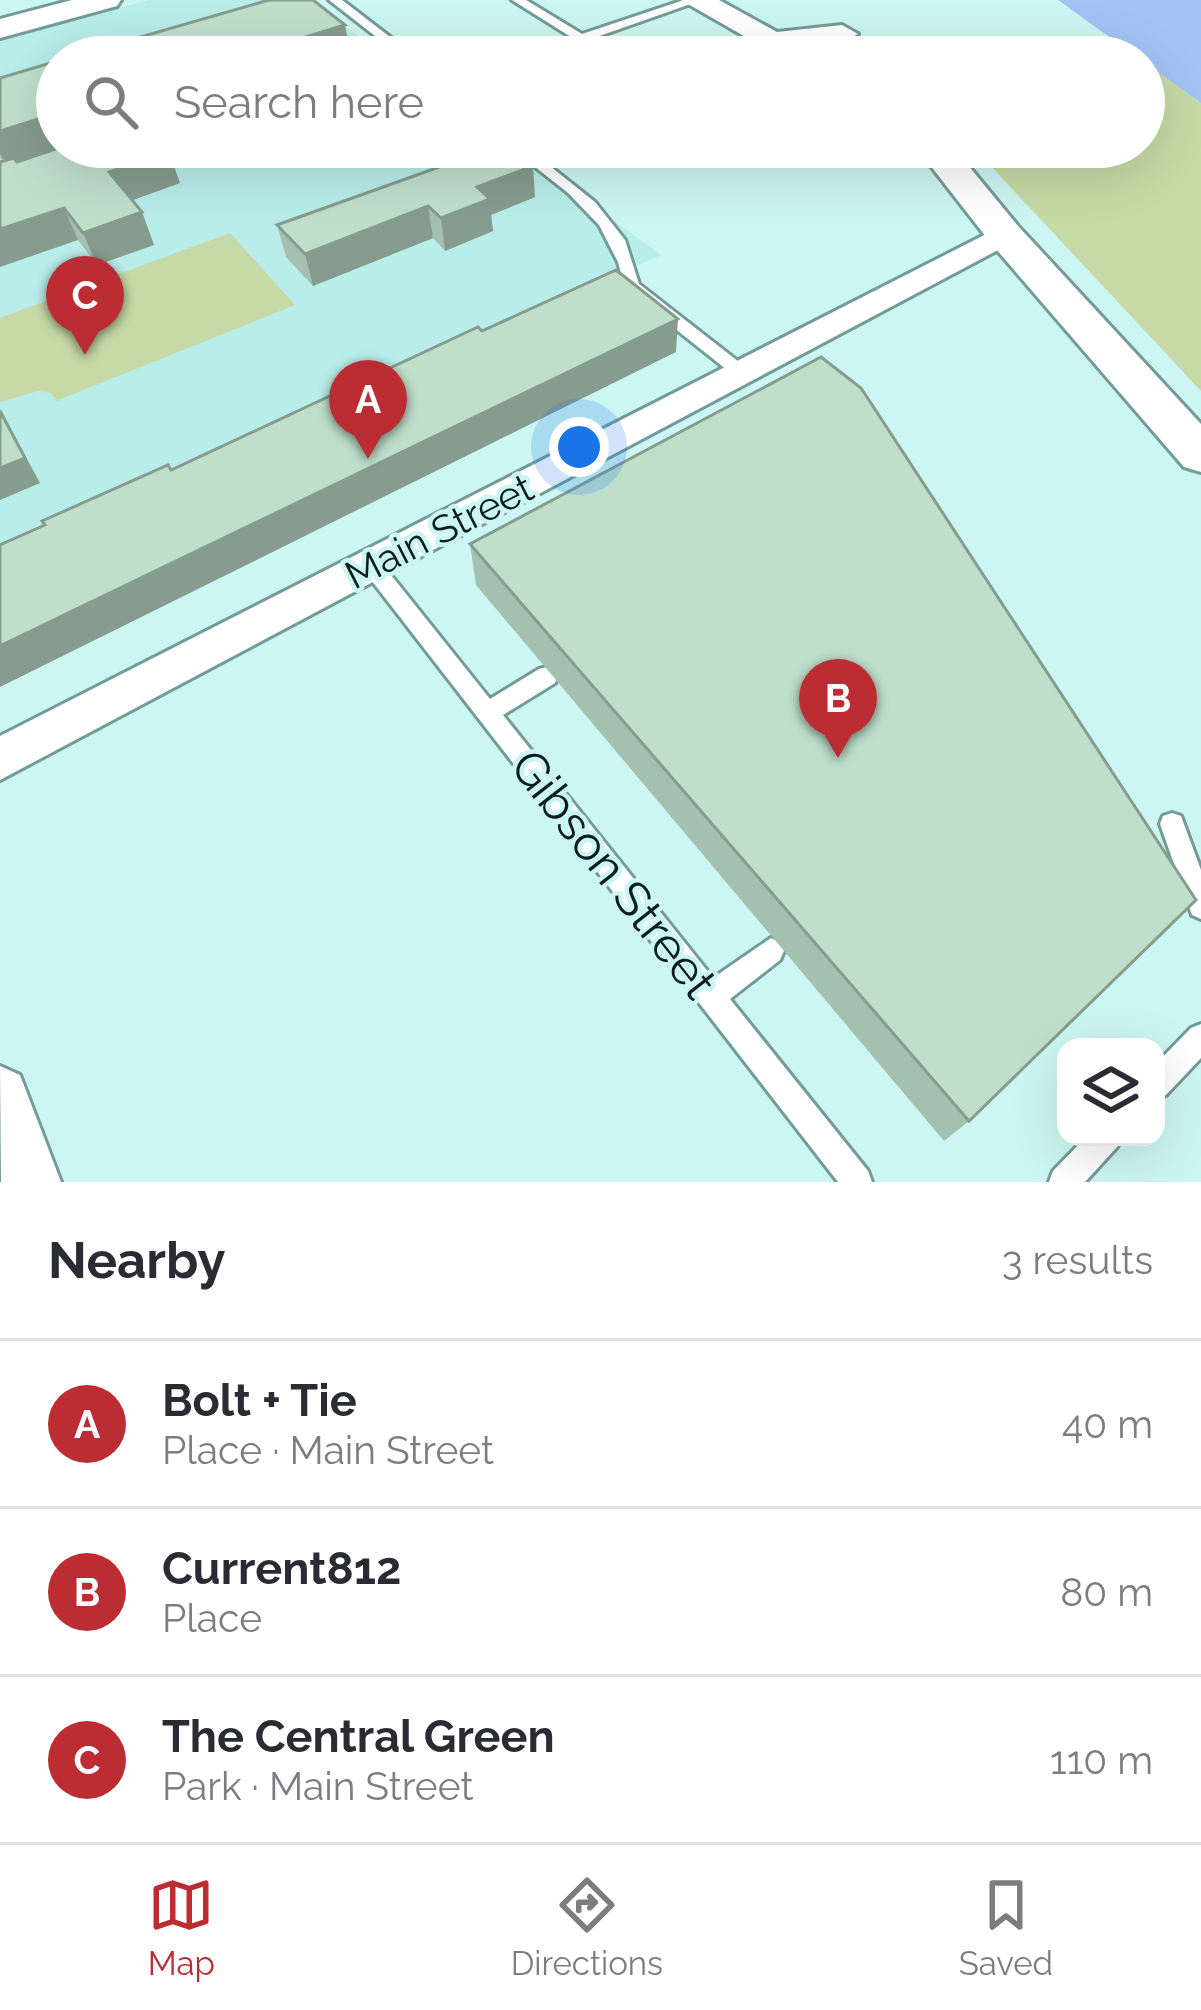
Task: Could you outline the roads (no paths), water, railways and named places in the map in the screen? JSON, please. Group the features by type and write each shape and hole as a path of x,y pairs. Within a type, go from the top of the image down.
{"street":[{"path":"0,28 106,0"},
{"path":"696,0 761,36"},
{"path":"814,0 843,36"},
{"path":"951,168 1201,455"},
{"name":"Main Street","path":"0,759 1004,234"},
{"path":"0,1095 31,1182"}],"lane":[{"path":"335,0 382,36"},
{"path":"518,0 577,36"},
{"path":"586,36 696,0"},
{"path":"545,168 596,207 628,262 631,286 742,373"},
{"name":"Gibson Street","path":"372,566 857,1182"},
{"path":"488,713 547,676"},
{"path":"1172,824 1201,906"},
{"path":"711,997 771,951"},
{"path":"1165,1076 1201,1038"},
{"path":"1064,1182 1098,1146"}],"place":[{"name":"The Central Green","path":"85,355"},
{"name":"Bolt + Tie","path":"368,459"},
{"name":"Current812","path":"838,758"}]}
